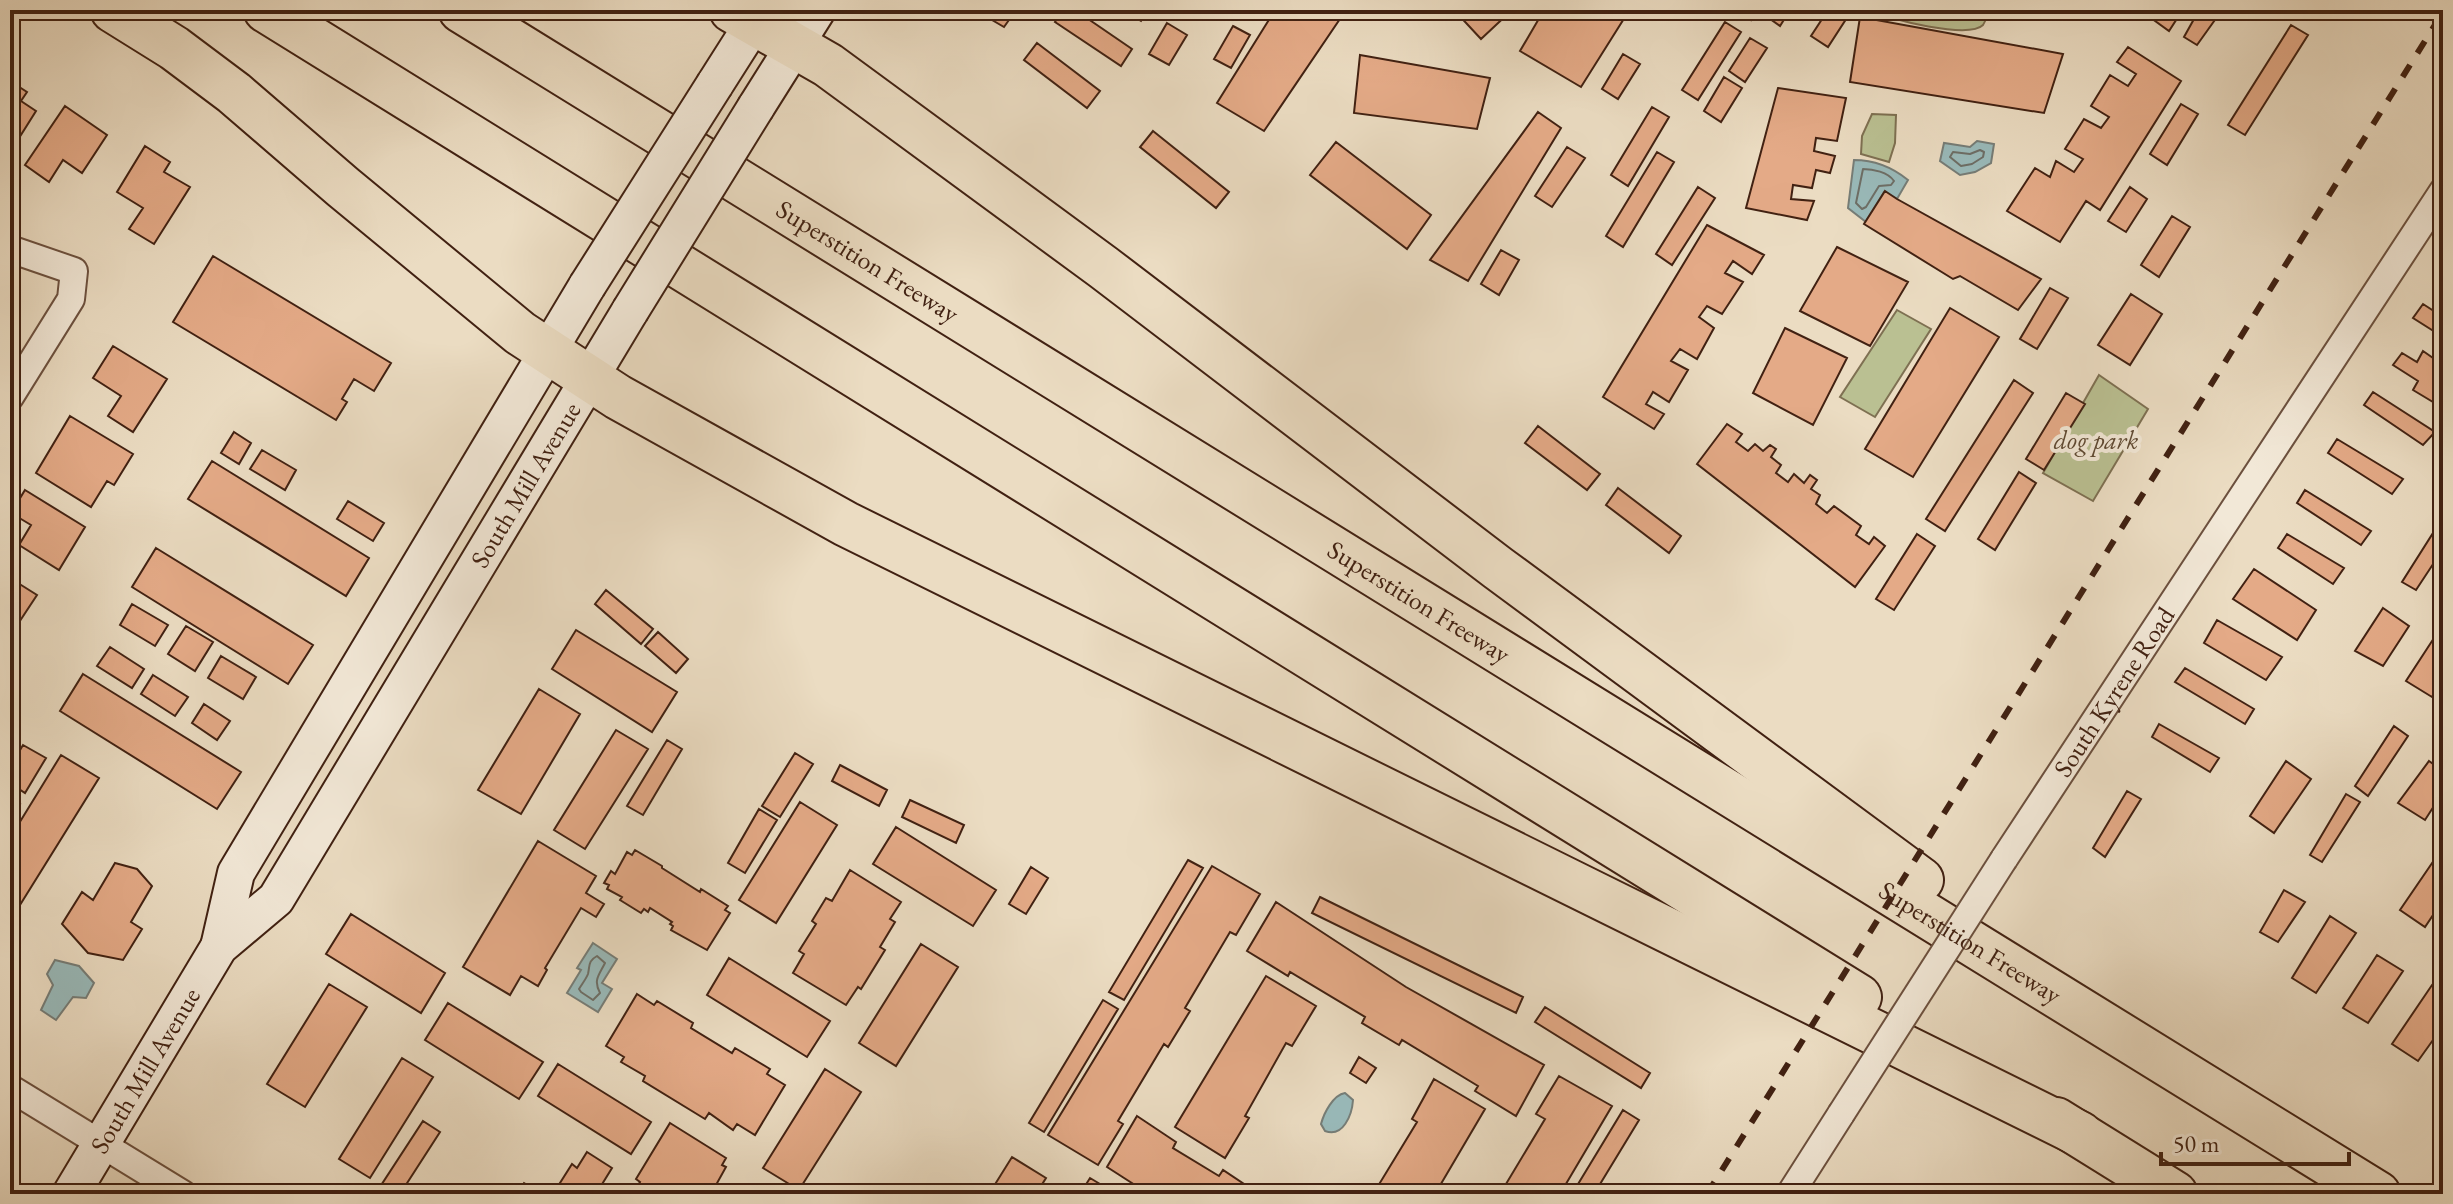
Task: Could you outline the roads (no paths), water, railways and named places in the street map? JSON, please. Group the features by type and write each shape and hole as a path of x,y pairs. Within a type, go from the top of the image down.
{"highway":[{"path":"113,10 174,48 234,93 520,333 631,405 860,531 2080,1134"},
{"path":"266,10 2175,1194"},
{"name":"Superstition Freeway","path":"461,10 2380,1194"},
{"path":"750,14 806,28 828,65 1103,267 1498,568 1894,862 2380,1194"}],"main road":[{"name":"South Mill Avenue","path":"71,1194 219,947 236,873 587,286 715,84 750,14"},
{"name":"South Mill Avenue","path":"219,947 276,899 630,311 806,28"}],"street":[{"name":"South Kyrene Road","path":"1790,1194 2004,859 2443,191"},
{"path":"10,249 74,271 71,299 10,397"},
{"path":"10,1088 183,1194"}],"water":[{"path":"1977,141 1994,144 1991,163 1975,172 1960,175 1940,161 1944,143 1970,147"},
{"path":"1854,160 1883,165 1908,180 1897,199 1884,192 1866,222 1848,208"},
{"path":"593,943 617,959 602,983 612,989 598,1012 567,993 581,970 577,968"},
{"path":"55,960 79,966 94,983 86,998 73,997 56,1020 41,1010 53,985 47,974"},
{"path":"1345,1093 1353,1100 1345,1124 1337,1131 1325,1131 1321,1124 1327,1110 1337,1097"}],"railway":[{"path":"1707,1194 2443,12"}],"park label":[{"name":"dog park","path":"2096,440"}]}
